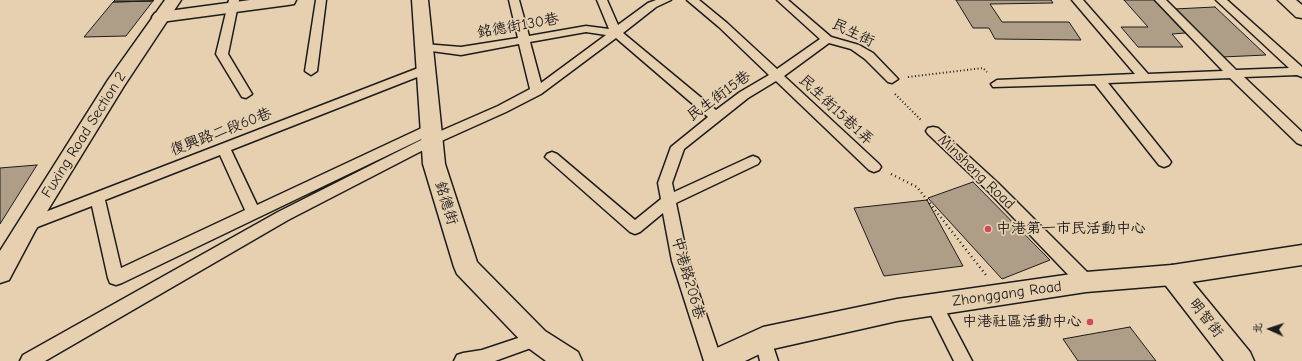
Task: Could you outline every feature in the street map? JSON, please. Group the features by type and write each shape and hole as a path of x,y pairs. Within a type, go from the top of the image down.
{"street":[{"name":"Fuxing Road Section 2","path":"0,273 27,225 115,84 173,0"},
{"path":"161,17 233,4 288,0"},
{"name":"銘德街","path":"420,0 434,164 466,267 536,339 568,361"},
{"path":"1286,0 1302,13"},
{"name":"Zhonggang Road","path":"718,361 766,350 897,310 1086,282 1172,274 1302,255"},
{"name":"明智街","path":"1172,274 1240,361"}],"lane":[{"path":"311,71 320,0"},
{"path":"514,0 537,91"},
{"path":"602,0 616,33 716,117"},
{"path":"96,198 116,278 254,213 431,135 502,109 537,91 652,6 666,0"},
{"name":"民生街15巷1弄","path":"692,0 723,26 874,167"},
{"name":"民生街","path":"782,0 827,39 855,47 869,56 892,79"},
{"path":"1077,0 1145,78"},
{"path":"1160,0 1234,75 1302,140"},
{"path":"1220,0 1301,72"},
{"path":"233,4 222,54 246,94"},
{"name":"銘德街130巷","path":"424,47 461,51 586,29 616,33"},
{"name":"民生街15巷","path":"668,201 664,183 678,147 744,95 776,76 827,39"},
{"name":"復興路二段60巷","path":"27,225 426,69"},
{"path":"997,84 1301,72"},
{"path":"1099,80 1164,162"},
{"name":"Minsheng Road","path":"933,131 993,188 1086,282"},
{"path":"29,361 283,216 431,135"},
{"path":"223,148 254,213"},
{"path":"552,157 635,228 668,201 753,161"},
{"name":"中港路206巷","path":"668,201 680,261 713,361"},
{"path":"934,305 963,361"},
{"path":"463,361 482,358 536,339"}],"path":[{"path":"933,131 900,101 891,89 892,79 984,68 997,84"},
{"path":"874,167 917,187 1002,295"}],"building":[{"path":"115,0 154,0 113,2"},
{"path":"956,0 1051,0 1053,3 990,4 1002,22 1069,22 1081,40 995,39 989,28 973,28"},
{"path":"1124,0 1154,0 1185,33 1172,34 1183,47 1138,47 1121,27 1148,27"},
{"path":"153,1 126,36 84,37 113,2"},
{"path":"1215,7 1266,55 1222,57 1174,9"},
{"path":"37,165 0,224 0,168"},
{"name":"中港第一市民活動中心","path":"973,182 1050,260 1002,279 928,198"},
{"path":"927,200 963,266 884,276 854,208"},
{"path":"1130,327 1156,361 1078,361 1063,339"}],"place":[{"name":"中港第一市民活動中心","path":"988,229"},
{"name":"中港社區活動中心","path":"1090,322"}]}
